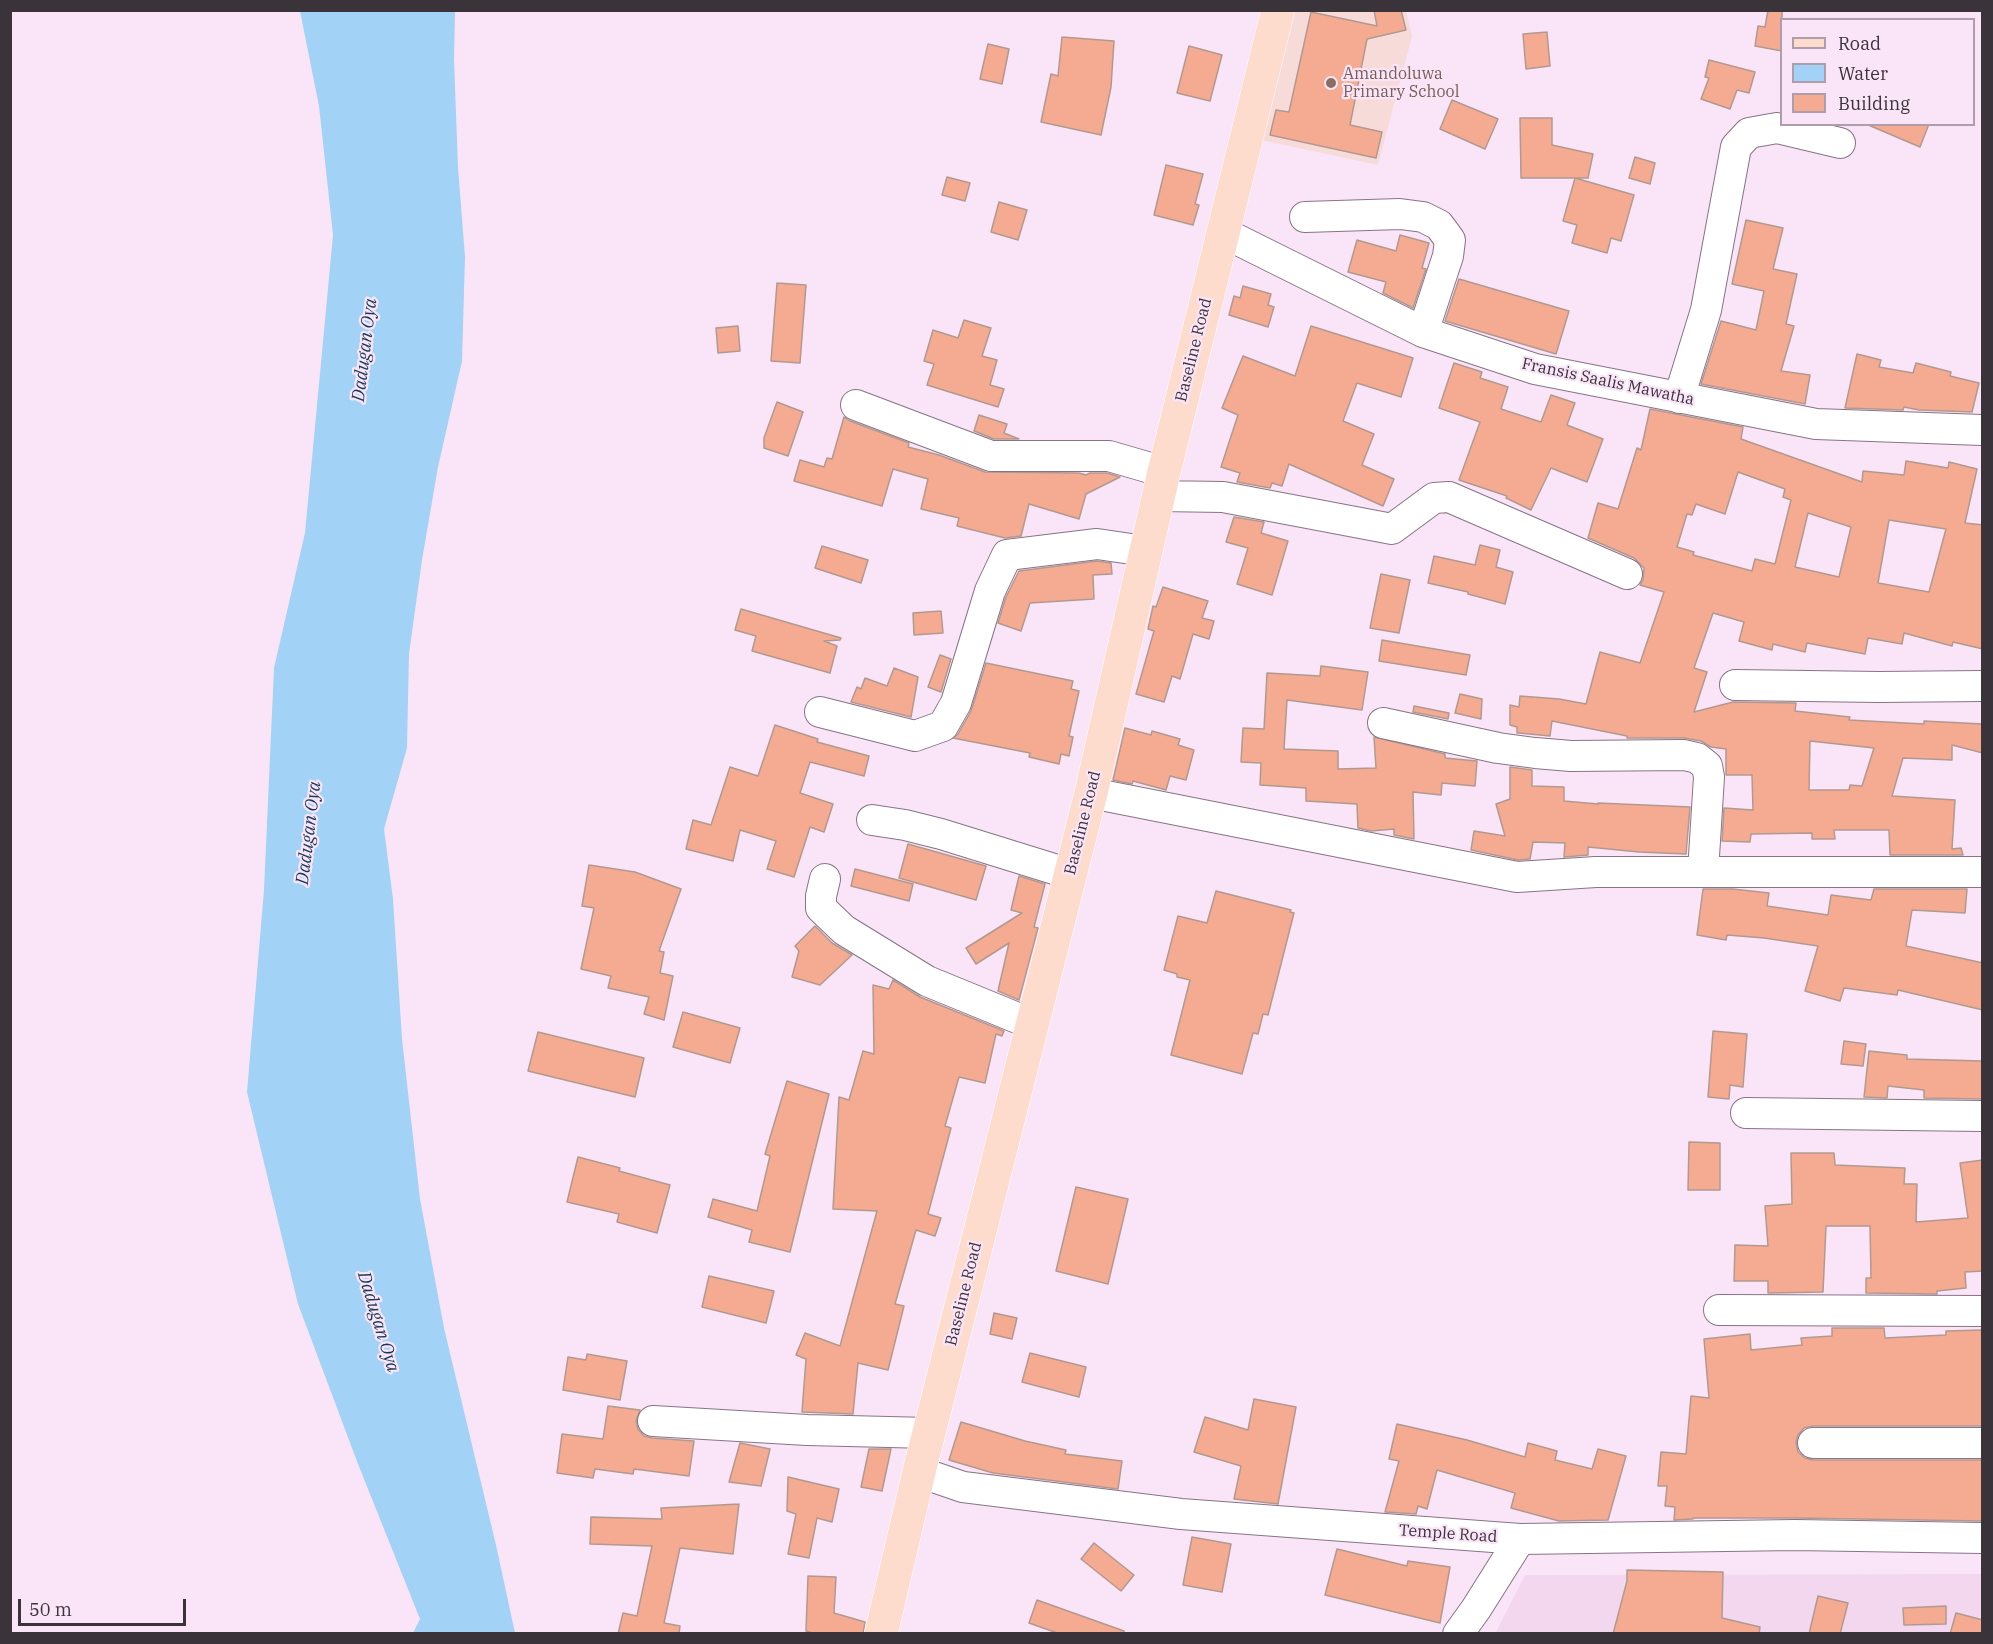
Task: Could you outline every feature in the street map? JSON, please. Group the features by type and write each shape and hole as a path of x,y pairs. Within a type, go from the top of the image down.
{"main road":[{"name":"Baseline Road","path":"888,1631 919,1472 1091,793 1145,551 1278,10"}],"street":[{"path":"1679,398 1706,310 1736,147 1749,133 1777,129 1840,143"},
{"path":"1305,217 1400,214 1423,217 1439,225 1450,240 1448,256 1423,332"},
{"name":"Fransis Saalis Mawatha","path":"1224,233 1423,332 1535,369 1816,424 1983,430"},
{"path":"856,405 991,456 1109,456 1162,484 1392,529 1434,498 1449,497 1627,574"},
{"path":"820,712 915,736 943,726 956,703 990,591 1007,555 1097,543 1145,551"},
{"path":"1735,685 1983,686"},
{"path":"1383,723 1498,748 1535,753 1571,756 1684,755 1697,758 1707,766 1709,777 1703,872"},
{"path":"1091,793 1517,877 1596,872 1983,872"},
{"path":"872,820 941,834 1070,874"},
{"path":"825,879 821,896 822,908 844,930 927,981 1032,1024"},
{"path":"1746,1113 1983,1116"},
{"path":"1719,1310 1983,1311"},
{"path":"653,1421 807,1430 929,1433"},
{"path":"1813,1443 1983,1443"},
{"name":"Temple Road","path":"919,1472 963,1487 1181,1514 1520,1539 1795,1535 1983,1538"},
{"path":"1458,1634 1520,1539"}],"shaded area":[{"name":"Amandoluwa Primary School","path":"1281,11 1406,11 1412,36 1378,165 1247,137"},
{"path":"1982,1574 1982,1633 1495,1634 1525,1575"}],"water":[{"name":"Dadugan Oya","path":"300,11 455,11 454,60 458,167 465,257 462,361 438,467 422,560 409,654 407,748 384,829 393,899 402,1039 420,1199 444,1328 515,1633 413,1633 420,1619 358,1464 298,1304 247,1092 264,890 274,668 305,533 333,235 319,106"}],"building":[{"path":"1374,10 1401,10 1406,30 1367,39 1350,125 1382,132 1376,158 1270,135 1276,110 1289,112 1311,12 1377,26"},
{"path":"1768,10 1782,10 1780,51 1755,46 1758,26 1765,27"},
{"path":"1547,32 1550,66 1526,69 1523,34"},
{"path":"1062,37 1114,41 1111,87 1101,135 1041,122 1051,74 1058,76"},
{"path":"988,44 1009,49 1002,84 980,79"},
{"path":"1189,46 1222,55 1210,101 1177,93"},
{"path":"1709,60 1755,72 1749,93 1737,90 1730,109 1701,99 1709,78 1705,77"},
{"path":"1452,100 1498,119 1485,149 1440,129"},
{"path":"1520,118 1552,118 1552,145 1593,154 1588,178 1521,178"},
{"path":"1871,126 1928,126 1920,147"},
{"path":"1635,157 1655,163 1650,184 1629,178"},
{"path":"1166,165 1203,174 1195,204 1199,205 1193,225 1154,215"},
{"path":"947,177 970,183 965,201 942,195"},
{"path":"1575,178 1634,195 1621,241 1611,238 1607,253 1572,243 1577,225 1563,221"},
{"path":"999,202 1027,210 1018,240 991,232"},
{"path":"1746,220 1783,228 1773,269 1797,274 1786,324 1794,326 1781,371 1810,375 1805,404 1701,384 1721,321 1756,330 1764,291 1732,284"},
{"path":"1400,235 1429,243 1422,268 1426,269 1413,308 1383,293 1386,282 1348,272 1357,240 1396,251"},
{"path":"1459,279 1569,311 1556,354 1445,321"},
{"path":"777,283 806,285 800,363 771,361"},
{"path":"1243,286 1271,294 1268,305 1274,307 1268,327 1229,315 1234,296 1240,298"},
{"path":"964,320 991,328 982,356 997,360 990,385 1004,389 998,407 927,385 934,364 924,361 933,330 958,338"},
{"path":"738,326 740,351 718,353 716,328"},
{"path":"1311,326 1413,358 1401,397 1357,383 1343,421 1374,434 1362,465 1394,479 1383,506 1289,464 1282,486 1272,483 1270,488 1237,482 1240,473 1221,467 1238,415 1222,408 1243,356 1295,376"},
{"path":"1857,354 1881,360 1879,367 1913,373 1916,363 1951,372 1950,376 1979,383 1972,412 1919,410 1904,407 1903,410 1845,408"},
{"path":"1454,363 1482,372 1480,378 1508,387 1501,409 1541,422 1551,395 1575,403 1567,425 1603,439 1587,482 1551,468 1531,510 1506,498 1507,496 1459,480 1480,422 1439,408"},
{"path":"777,402 803,412 788,456 764,448 764,438"},
{"path":"1650,409 1743,427 1741,439 1862,482 1863,471 1904,475 1906,461 1948,468 1949,462 1977,469 1965,523 1983,525 1983,649 1953,642 1952,646 1904,633 1902,644 1868,638 1865,654 1807,643 1805,652 1773,644 1772,650 1739,641 1744,622 1713,613 1694,668 1707,672 1694,712 1733,702 1796,703 1795,711 1850,717 1849,720 1983,724 1983,753 1952,745 1952,760 1903,758 1892,796 1955,800 1952,849 1961,848 1963,855 1890,855 1889,830 1834,830 1835,839 1812,839 1812,833 1751,834 1750,842 1722,841 1724,808 1753,810 1752,775 1726,775 1726,749 1711,747 1701,741 1684,738 1627,738 1627,736 1552,721 1550,736 1517,733 1517,727 1510,725 1510,705 1519,707 1520,696 1586,704 1600,652 1640,663 1664,592 1640,585 1644,568 1634,558 1588,538 1598,503 1618,509 1637,448 1641,450","holes":["1738,472 1785,489 1783,497 1791,500 1775,564 1755,559 1752,571 1693,555 1694,552 1677,547 1687,514 1692,515 1696,504 1725,514","1808,513 1851,527 1839,577 1795,567","1889,520 1946,529 1929,592 1878,583","1810,741 1874,748 1862,786 1850,785 1849,790 1809,790"]},
{"path":"979,415 1007,424 1004,433 1019,439 994,439 974,431"},
{"path":"844,417 909,443 908,447 939,455 985,472 1086,475 1107,473 1120,477 1086,494 1079,519 1029,504 1021,536 1005,538 957,526 959,518 921,509 928,479 893,469 882,506 794,481 800,460 824,467 827,458 832,459"},
{"path":"1234,517 1264,522 1261,533 1288,541 1272,595 1237,584 1248,548 1226,542"},
{"path":"1480,545 1500,550 1496,567 1513,572 1505,604 1468,594 1468,592 1428,583 1434,556 1475,565"},
{"path":"822,546 868,560 861,583 815,568"},
{"path":"1097,561 1111,563 1112,574 1093,575 1094,599 1030,603 1021,631 998,623 1006,597 1019,571"},
{"path":"1381,574 1410,580 1399,633 1370,628"},
{"path":"1163,587 1208,601 1202,618 1214,621 1209,639 1193,634 1180,679 1172,676 1164,702 1136,694 1154,631 1148,629 1153,606 1156,607"},
{"path":"741,609 841,638 824,641 837,646 830,673 752,651 756,636 735,630"},
{"path":"941,611 943,633 914,635 913,613"},
{"path":"1382,640 1470,655 1466,675 1379,661"},
{"path":"940,655 951,659 941,692 928,687"},
{"path":"986,663 1073,681 1071,689 1079,691 1069,736 1073,737 1069,756 1061,754 1059,764 1029,757 1030,753 953,738 958,734 971,711"},
{"path":"1321,666 1368,672 1362,710 1287,700 1284,749 1338,751 1338,769 1376,768 1374,737 1445,754 1445,758 1477,761 1475,786 1442,783 1441,795 1413,792 1414,839 1394,835 1394,829 1371,831 1358,828 1357,804 1306,801 1306,788 1260,785 1261,763 1241,762 1243,728 1264,729 1267,673 1320,676"},
{"path":"894,668 918,677 911,717 851,702 857,687 861,689 865,678 887,686"},
{"path":"1460,694 1482,699 1481,719 1455,713"},
{"path":"1414,706 1449,713 1448,719 1413,712"},
{"path":"775,725 818,739 817,742 869,756 864,776 810,762 800,793 833,804 824,832 810,827 794,877 767,869 776,841 740,830 733,861 686,849 693,820 711,825 730,767 758,776"},
{"path":"1125,728 1151,735 1152,731 1180,739 1178,745 1194,750 1186,780 1170,776 1166,790 1133,781 1132,784 1113,780"},
{"path":"1510,767 1532,770 1532,786 1564,787 1564,801 1690,807 1686,854 1588,847 1588,855 1564,857 1565,843 1533,842 1530,859 1518,860 1471,850 1474,831 1505,836 1496,804 1510,799"},
{"path":"908,844 986,866 976,900 899,878"},
{"path":"589,865 635,872 681,889 659,951 664,952 660,973 673,976 664,1020 644,1014 649,997 608,988 611,976 581,969 594,908 582,906"},
{"path":"855,869 913,884 909,901 851,886"},
{"path":"1019,876 1045,884 1034,927 1038,928 1019,1000 998,991 1009,943 976,964 966,948 1022,913 1011,910"},
{"path":"1703,889 1733,889 1769,893 1767,906 1828,915 1831,895 1871,900 1874,889 1967,889 1965,913 1912,910 1906,946 1983,963 1983,1010 1898,990 1897,995 1844,988 1840,1001 1805,991 1818,946 1764,938 1727,935 1726,940 1697,935"},
{"path":"1216,891 1291,910 1290,912 1294,913 1268,1015 1263,1014 1258,1034 1253,1033 1242,1074 1171,1055 1190,980 1177,977 1177,974 1164,970 1178,916 1207,923"},
{"path":"815,926 832,943 852,955 820,985 792,977 799,951 795,946"},
{"path":"893,980 920,997 1004,1031 1002,1036 996,1034 985,1083 959,1077 945,1126 951,1128 928,1214 941,1218 935,1236 916,1230 895,1304 904,1306 888,1370 858,1363 853,1414 802,1412 806,1359 796,1355 805,1333 840,1346 877,1211 833,1209 839,1097 849,1100 863,1051 874,1054 873,985 889,989"},
{"path":"683,1012 740,1028 730,1063 673,1047"},
{"path":"1713,1031 1747,1034 1743,1087 1730,1085 1729,1099 1708,1097"},
{"path":"538,1032 644,1058 635,1097 528,1071"},
{"path":"1844,1041 1866,1044 1863,1066 1841,1064"},
{"path":"1869,1051 1907,1055 1907,1059 1983,1061 1983,1099 1924,1098 1924,1090 1888,1086 1887,1098 1864,1097"},
{"path":"787,1081 829,1094 790,1252 749,1242 752,1230 708,1217 713,1199 757,1211 770,1156 765,1154"},
{"path":"1689,1142 1720,1143 1720,1190 1688,1190"},
{"path":"1791,1153 1834,1153 1835,1165 1905,1168 1904,1184 1917,1184 1916,1222 1968,1218 1960,1163 1983,1160 1983,1271 1965,1272 1966,1288 1937,1291 1937,1294 1866,1293 1866,1278 1871,1278 1870,1226 1826,1226 1823,1292 1768,1293 1768,1281 1734,1281 1735,1245 1768,1246 1765,1206 1792,1204"},
{"path":"578,1157 670,1185 657,1233 617,1222 619,1214 567,1202"},
{"path":"1076,1187 1128,1199 1108,1284 1056,1271"},
{"path":"709,1276 774,1291 766,1323 702,1307"},
{"path":"994,1313 1017,1318 1012,1339 990,1334"},
{"path":"1832,1328 1884,1328 1885,1338 1946,1335 1946,1331 1983,1330 1983,1426 1813,1426 1804,1428 1796,1442 1798,1452 1805,1458 1813,1460 1983,1460 1983,1521 1795,1518 1674,1520 1675,1507 1665,1506 1667,1486 1658,1486 1661,1452 1686,1454 1691,1396 1709,1398 1704,1339 1750,1334 1751,1350 1802,1345 1801,1338 1832,1336"},
{"path":"1030,1353 1086,1367 1079,1397 1022,1382"},
{"path":"587,1354 627,1361 620,1400 563,1390 568,1357 586,1360"},
{"path":"1254,1399 1296,1407 1278,1504 1234,1499 1241,1466 1194,1452 1205,1417 1248,1430"},
{"path":"608,1406 640,1410 636,1421 638,1429 644,1436 694,1441 689,1476 634,1469 633,1474 595,1469 593,1478 557,1473 562,1434 603,1439"},
{"path":"961,1422 1025,1441 1066,1450 1065,1454 1122,1461 1118,1489 993,1473 949,1460"},
{"path":"1397,1424 1467,1440 1525,1457 1528,1443 1557,1451 1555,1460 1592,1469 1598,1449 1626,1456 1608,1520 1559,1521 1511,1508 1515,1493 1437,1470 1427,1509 1418,1506 1416,1514 1385,1512 1399,1461 1389,1459"},
{"path":"740,1443 770,1449 761,1486 729,1482"},
{"path":"869,1449 891,1449 882,1491 861,1487"},
{"path":"788,1477 839,1489 832,1522 817,1518 809,1558 788,1554 796,1514 787,1511"},
{"path":"739,1504 733,1554 680,1548 664,1623 680,1626 679,1634 618,1634 623,1613 637,1616 652,1546 590,1544 591,1517 662,1519 661,1508"},
{"path":"1192,1537 1231,1544 1222,1592 1183,1585"},
{"path":"1094,1543 1134,1575 1121,1591 1081,1559"},
{"path":"1337,1549 1407,1566 1408,1561 1450,1567 1440,1623 1325,1595"},
{"path":"1627,1570 1723,1572 1722,1618 1760,1627 1759,1634 1613,1634 1627,1581"},
{"path":"808,1576 836,1577 834,1613 865,1622 863,1634 815,1634 806,1631"},
{"path":"1818,1596 1848,1603 1840,1634 1809,1634"},
{"path":"1037,1600 1124,1631 1124,1634 1060,1634 1029,1623"},
{"path":"1946,1606 1946,1624 1904,1625 1903,1608"},
{"path":"1956,1613 1983,1620 1983,1634 1950,1634"}],"place":[{"name":"Amandoluwa Primary School","path":"1331,83"}]}
